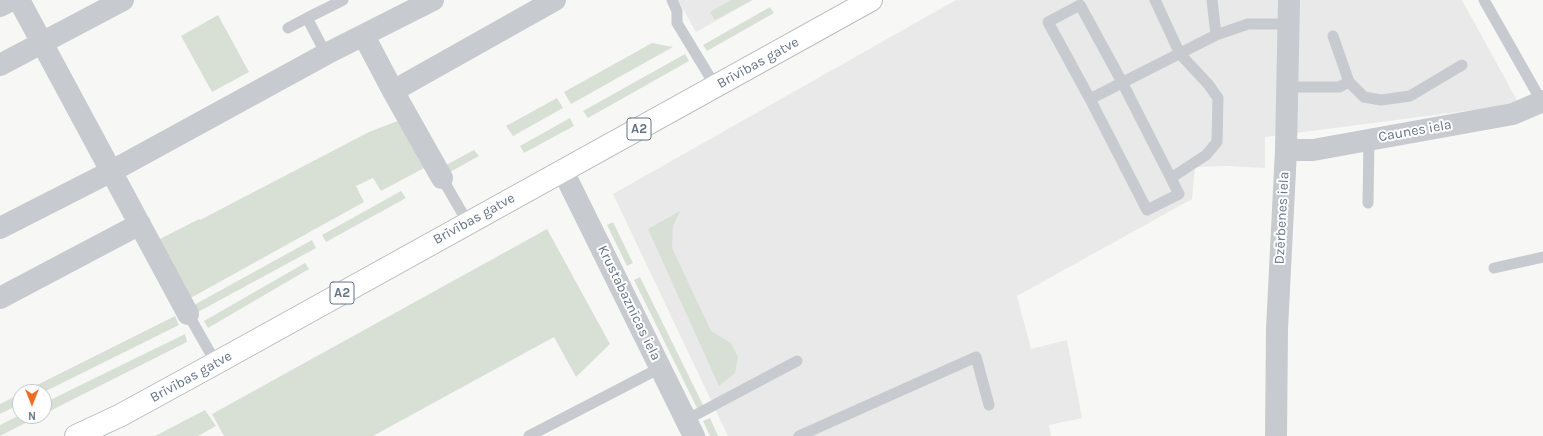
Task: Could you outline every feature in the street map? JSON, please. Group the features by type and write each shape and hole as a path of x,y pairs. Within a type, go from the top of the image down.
{"highway":[{"name":"Brīvības gatve","path":"76,436 121,415 216,363 871,0"}],"street":[{"path":"0,6 12,0"},
{"path":"19,0 188,314"},
{"path":"0,64 43,43 121,0"},
{"path":"0,228 112,172 326,54 433,0"},
{"path":"393,91 555,0"},
{"name":"Dzērbenes iela","path":"1276,436 1277,329 1286,150 1289,0"},
{"path":"364,36 442,178"},
{"name":"Caunes iela","path":"1286,150 1313,150 1513,114 1543,102"},
{"name":"Krustabaznīcas iela","path":"563,171 690,428"},
{"path":"0,298 140,224"}],"lane":[{"path":"288,28 343,0"},
{"path":"672,0 677,11 677,23 716,86"},
{"path":"1155,0 1180,54 1208,84 1218,98 1217,142 1206,155 1171,178"},
{"path":"1212,0 1216,35"},
{"path":"1484,0 1543,102"},
{"path":"1080,5 1122,82 1179,194 1147,210 1090,99 1048,22 1080,5"},
{"path":"307,18 326,54"},
{"path":"1090,99 1216,35 1248,24 1289,24"},
{"path":"1333,36 1349,82 1364,97 1381,100 1410,96 1462,65"},
{"path":"1288,87 1339,87 1349,82"},
{"path":"1368,203 1369,139"},
{"path":"442,178 468,223"},
{"path":"1494,268 1543,257"},
{"path":"188,314 216,363"},
{"path":"799,436 976,357 989,405"},
{"path":"690,428 710,409 797,360"},
{"path":"530,436 660,368"}],"shaded area":[{"path":"678,0 753,0 696,32"},
{"path":"731,0 752,0 715,20 710,12"},
{"path":"956,0 1462,0 1519,104 1265,137 1265,168 1226,166 1195,167 1192,199 1017,296 1031,349 1067,340 1082,418 1049,425 1051,436 728,436 613,194"},
{"path":"770,7 774,13 707,51 703,45"},
{"path":"218,15 249,72 212,92 181,36"},
{"path":"652,43 673,47 571,104 564,92"},
{"path":"685,54 689,61 588,118 583,111"},
{"path":"557,98 563,108 513,136 506,126"},
{"path":"570,118 574,126 524,153 520,146"},
{"path":"400,120 426,167 381,191 373,178 356,186 364,202 187,300 158,240 199,219 200,220 369,132"},
{"path":"474,150 479,156 450,172 446,165"},
{"path":"401,191 406,198 326,242 322,235"},
{"path":"680,211 673,226 672,248 711,331 731,343 738,357 735,373 719,386 648,229"},
{"path":"613,222 633,263 627,266 607,225"},
{"path":"547,229 610,344 576,377 554,337 373,436 224,436 212,414"},
{"path":"312,240 316,248 198,312 194,305"},
{"path":"305,263 309,269 208,328 204,321"},
{"path":"640,277 703,405 697,408 634,280"},
{"path":"175,316 179,325 52,388 52,384 39,384"},
{"path":"185,334 187,342 52,410 52,399"},
{"path":"12,398 12,408 0,414 0,404"},
{"path":"205,410 216,426 198,436 155,436"},
{"path":"710,418 718,436 710,436 703,421"},
{"path":"12,419 12,424 23,424 0,436 0,425"}]}
